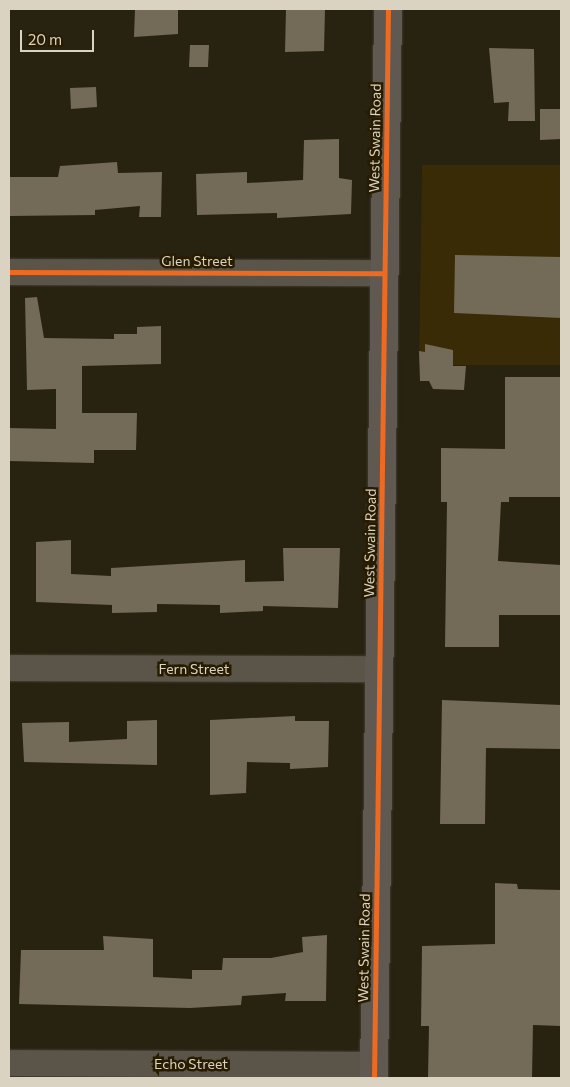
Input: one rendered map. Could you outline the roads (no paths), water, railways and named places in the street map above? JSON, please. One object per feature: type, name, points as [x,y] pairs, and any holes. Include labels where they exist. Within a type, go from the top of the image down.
[{"type":"street","name":"West Swain Road","points":[[374,1072],[388,9]]},
{"type":"street","name":"Glen Street","points":[[9,272],[384,273]]},
{"type":"street","name":"Fern Street","points":[[9,668],[379,669]]},
{"type":"street","name":"Echo Street","points":[[9,1063],[374,1072]]}]
